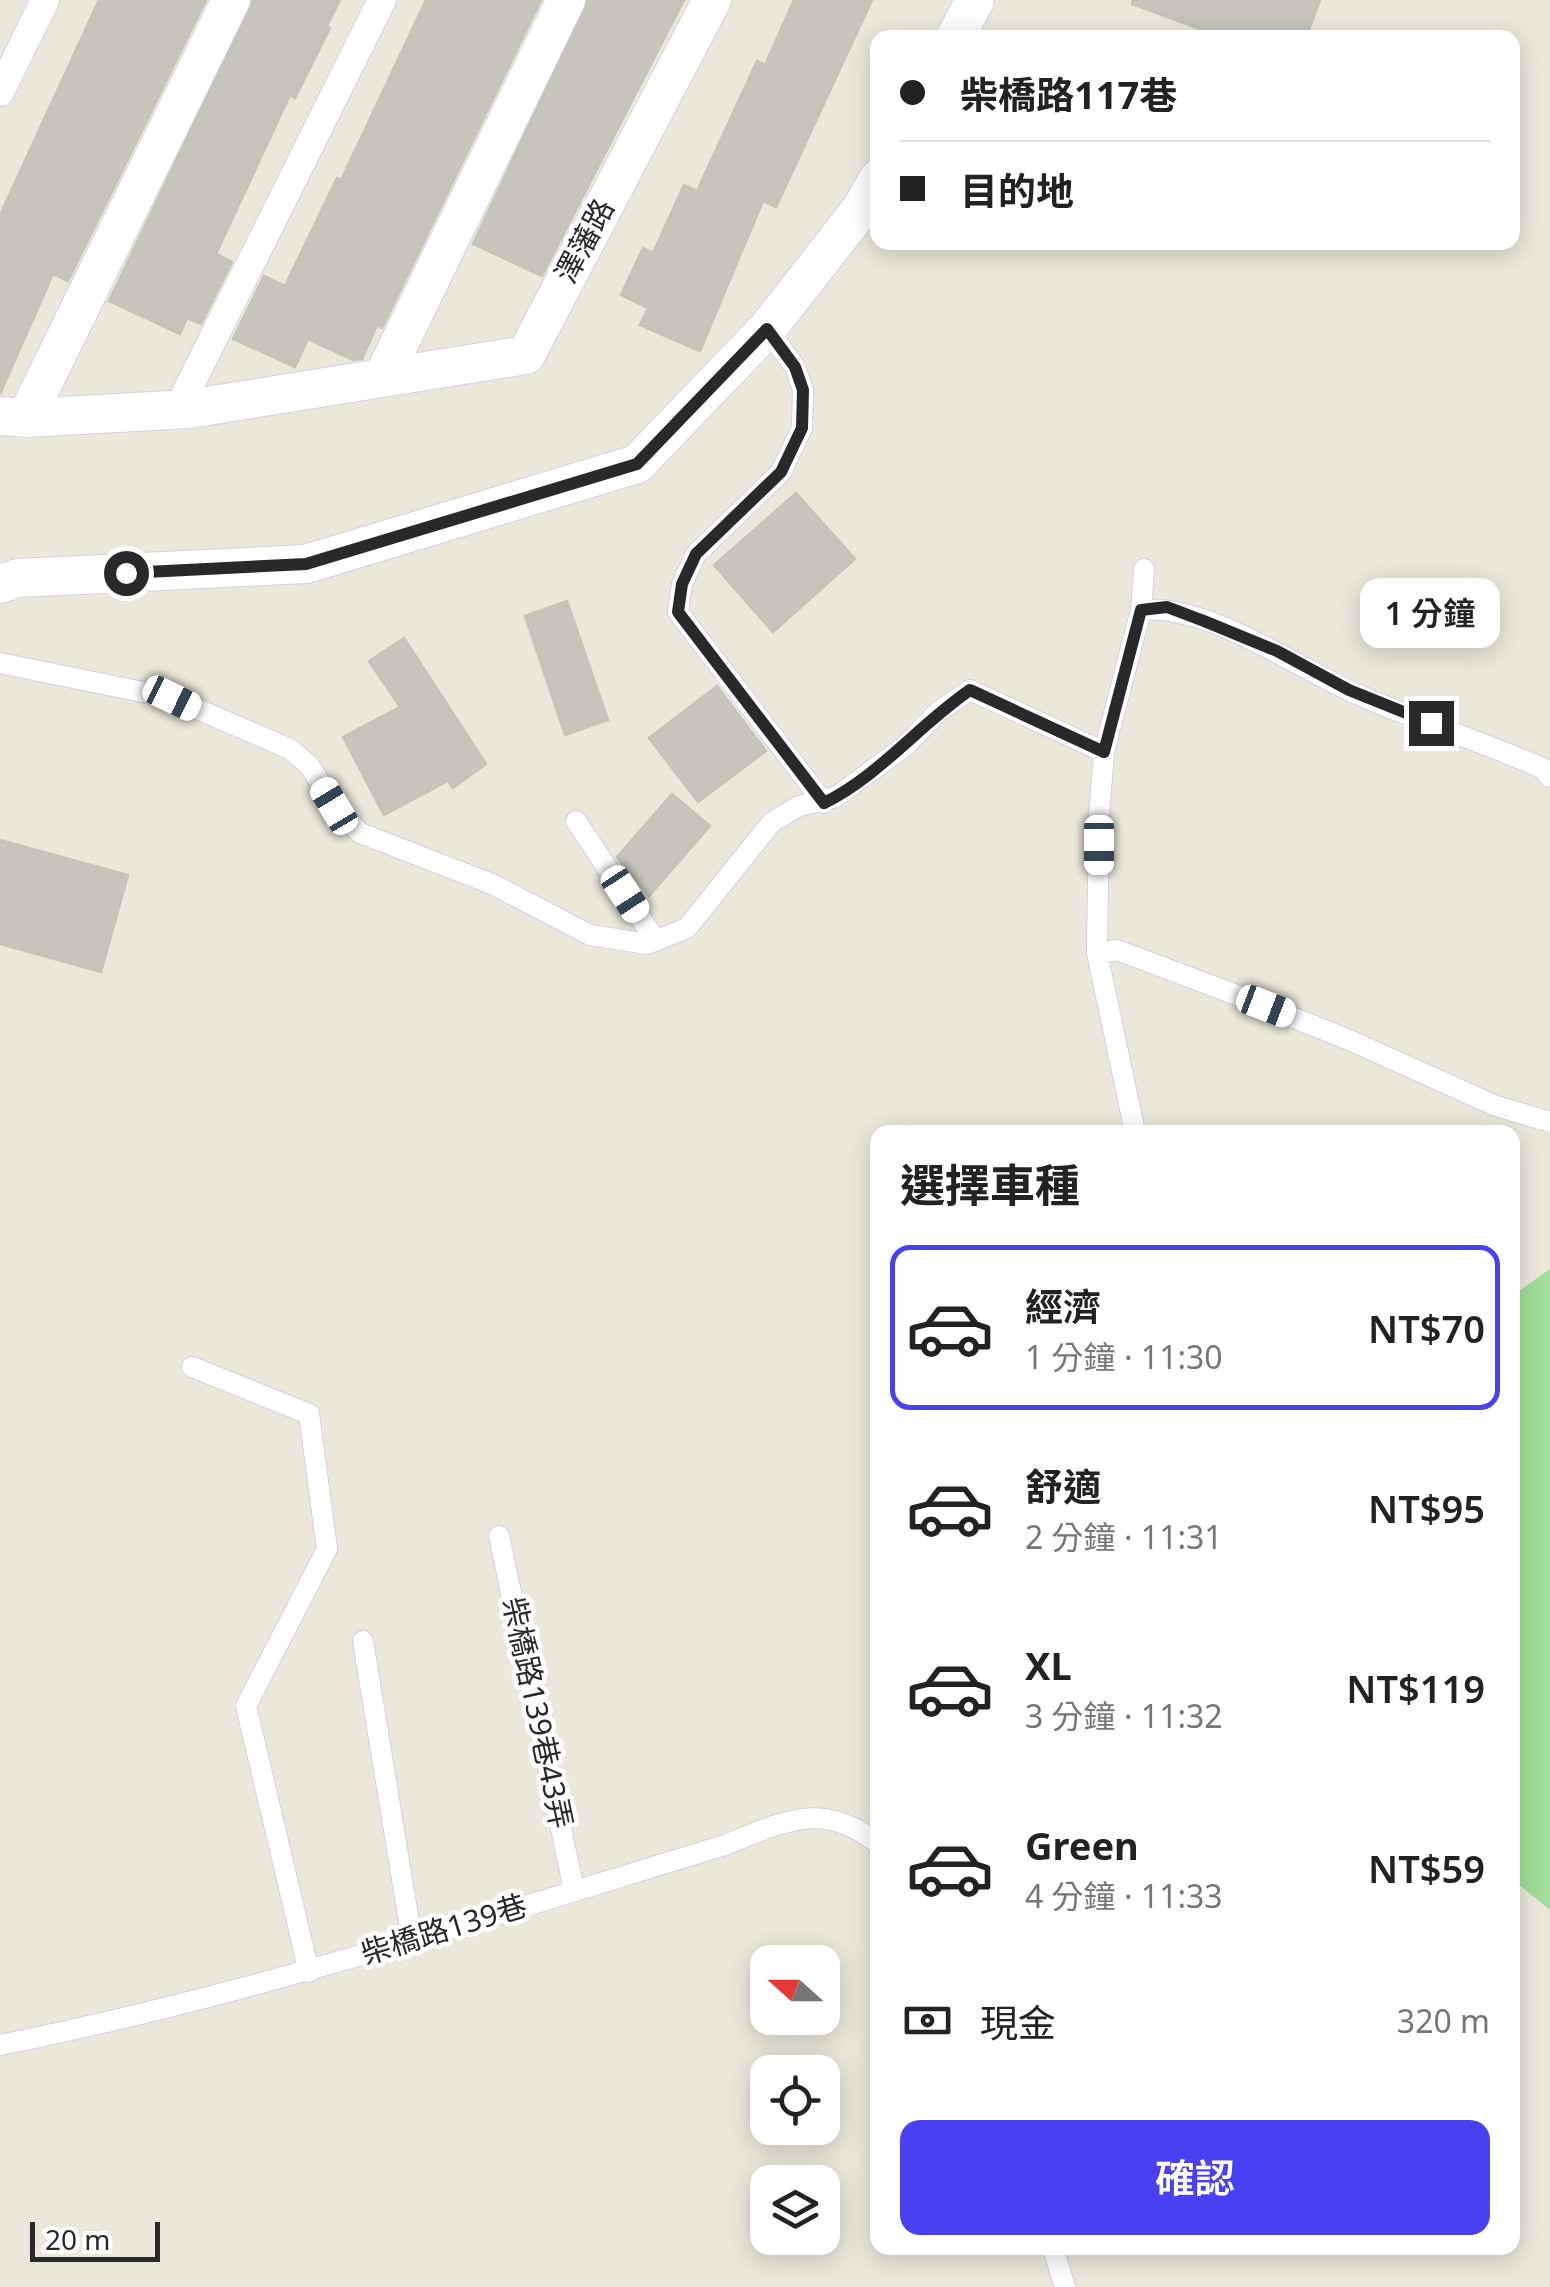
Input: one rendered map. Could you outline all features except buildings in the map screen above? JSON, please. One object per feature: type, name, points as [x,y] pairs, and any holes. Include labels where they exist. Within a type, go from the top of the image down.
[{"type":"street","points":[[0,92],[45,0]]},
{"type":"street","name":"澤藩路","points":[[13,417],[231,0]]},
{"type":"street","points":[[178,409],[382,0]]},
{"type":"street","points":[[384,375],[566,0]]},
{"type":"street","name":"澤藩路","points":[[13,417],[178,409],[526,355],[712,0]]},
{"type":"street","points":[[958,30],[975,0]]},
{"type":"street","points":[[0,584],[18,578],[306,564],[637,464],[767,329],[870,193]]},
{"type":"lane","points":[[767,329],[799,378],[803,390],[802,428],[781,472],[696,554],[682,584],[678,612],[824,803]]},
{"type":"lane","points":[[1134,1125],[1097,953],[1099,815],[1104,752],[1141,610],[1144,569]]},
{"type":"lane","points":[[1141,610],[1167,607],[1204,621],[1277,651],[1349,690],[1542,768],[1550,776]]},
{"type":"lane","points":[[0,664],[172,698],[290,750],[310,764],[334,806],[360,833],[492,884],[590,934],[647,944],[687,928],[772,822],[799,806],[824,803],[905,746],[938,712],[970,690],[1104,752]]},
{"type":"lane","points":[[576,821],[656,941]]},
{"type":"lane","points":[[1097,953],[1117,950],[1348,1039],[1496,1106],[1550,1122]]},
{"type":"lane","points":[[192,1366],[309,1414],[327,1549],[246,1706],[310,1972]]},
{"type":"lane","name":"柴橋路139巷43弄","points":[[499,1536],[574,1890]]},
{"type":"lane","points":[[362,1641],[412,1940]]},
{"type":"lane","name":"柴橋路139巷","points":[[0,2045],[310,1972],[724,1845],[784,1822],[823,1816],[870,1840]]},
{"type":"lane","points":[[1054,2255],[1065,2287]]},
{"type":"green space","points":[[1550,1269],[1550,1910],[1520,1886],[1520,1290]]},
{"type":"route","points":[[126,573],[306,564],[637,464],[767,329],[795,367],[803,390],[802,428],[781,472],[696,554],[682,584],[678,612],[824,803],[905,746],[938,712],[970,690],[1104,752],[1141,610],[1167,607],[1204,621],[1277,651],[1349,690],[1431,723]]}]
